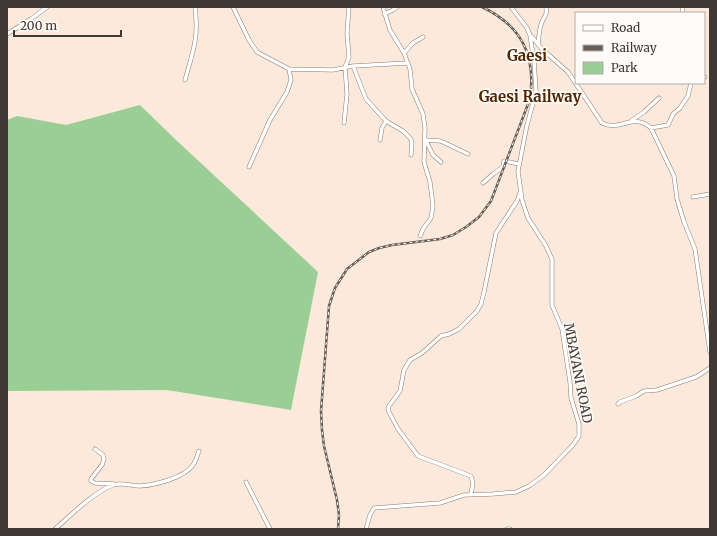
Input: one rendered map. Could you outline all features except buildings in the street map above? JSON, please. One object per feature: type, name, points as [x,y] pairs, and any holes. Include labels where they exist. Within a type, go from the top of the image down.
[{"type":"street","points":[[7,34],[47,7]]},
{"type":"street","points":[[185,80],[194,51],[196,37],[197,22],[195,7]]},
{"type":"street","points":[[233,7],[257,52],[289,69],[323,71],[353,66],[408,63]]},
{"type":"street","points":[[344,123],[347,94],[345,68],[349,57],[346,33],[350,7]]},
{"type":"street","points":[[383,7],[390,30],[404,53],[408,63],[411,72],[412,89],[423,114],[425,139],[424,162],[430,182],[433,206],[431,218],[420,236]]},
{"type":"street","points":[[384,14],[398,7]]},
{"type":"street","name":"MBAYANI ROAD","points":[[366,529],[370,515],[374,508],[445,503],[464,495],[511,493],[529,486],[544,475],[568,451],[576,442],[579,433],[578,421],[571,398],[562,329],[552,305],[552,259],[546,246],[528,218],[522,200],[518,171],[536,90],[534,53],[527,28],[511,7]]},
{"type":"street","points":[[538,44],[542,21],[547,12],[546,7]]},
{"type":"street","points":[[530,35],[568,72],[575,82]]},
{"type":"street","points":[[404,53],[413,43],[423,37]]},
{"type":"street","points":[[353,66],[366,99],[386,121],[403,131],[410,138],[412,146],[411,155]]},
{"type":"street","points":[[249,167],[268,124],[287,92],[291,80],[289,69]]},
{"type":"street","points":[[576,84],[602,123],[619,125],[630,122],[642,122],[650,128],[674,176],[677,199],[695,250],[710,352]]},
{"type":"street","points":[[650,128],[668,125],[673,114],[680,108],[689,94],[691,84]]},
{"type":"street","points":[[630,122],[644,112],[659,98]]},
{"type":"street","points":[[380,140],[382,128],[386,121]]},
{"type":"street","points":[[425,139],[440,141],[468,154]]},
{"type":"street","points":[[425,139],[435,158],[441,162]]},
{"type":"street","points":[[483,183],[503,167],[504,161],[519,164]]},
{"type":"street","points":[[471,494],[473,483],[471,476],[418,456],[398,429],[388,410],[389,406],[400,391],[404,370],[410,360],[422,353],[441,336],[449,334],[459,328],[477,311],[483,296],[496,233],[517,201],[521,189]]},
{"type":"street","points":[[694,197],[710,194]]},
{"type":"street","points":[[618,404],[644,391],[657,390],[696,377],[707,368],[710,368]]},
{"type":"street","points":[[95,448],[103,455],[104,459],[91,481],[95,483],[141,486],[166,481],[183,474],[192,466],[199,451]]},
{"type":"street","points":[[246,482],[270,529]]},
{"type":"street","points":[[55,529],[97,494],[115,484]]},
{"type":"green space","points":[[140,105],[318,272],[291,410],[167,390],[7,391],[7,120],[17,116],[66,125]]},
{"type":"railway","points":[[338,529],[339,515],[337,500],[324,446],[321,411],[329,306],[335,288],[347,269],[369,252],[392,245],[440,239],[453,235],[479,217],[491,201],[530,99],[531,69],[523,44],[507,23],[482,7]]},
{"type":"district","name":"Gaesi","points":[[527,55]]},
{"type":"district","name":"Gaesi Railway","points":[[530,96]]}]
